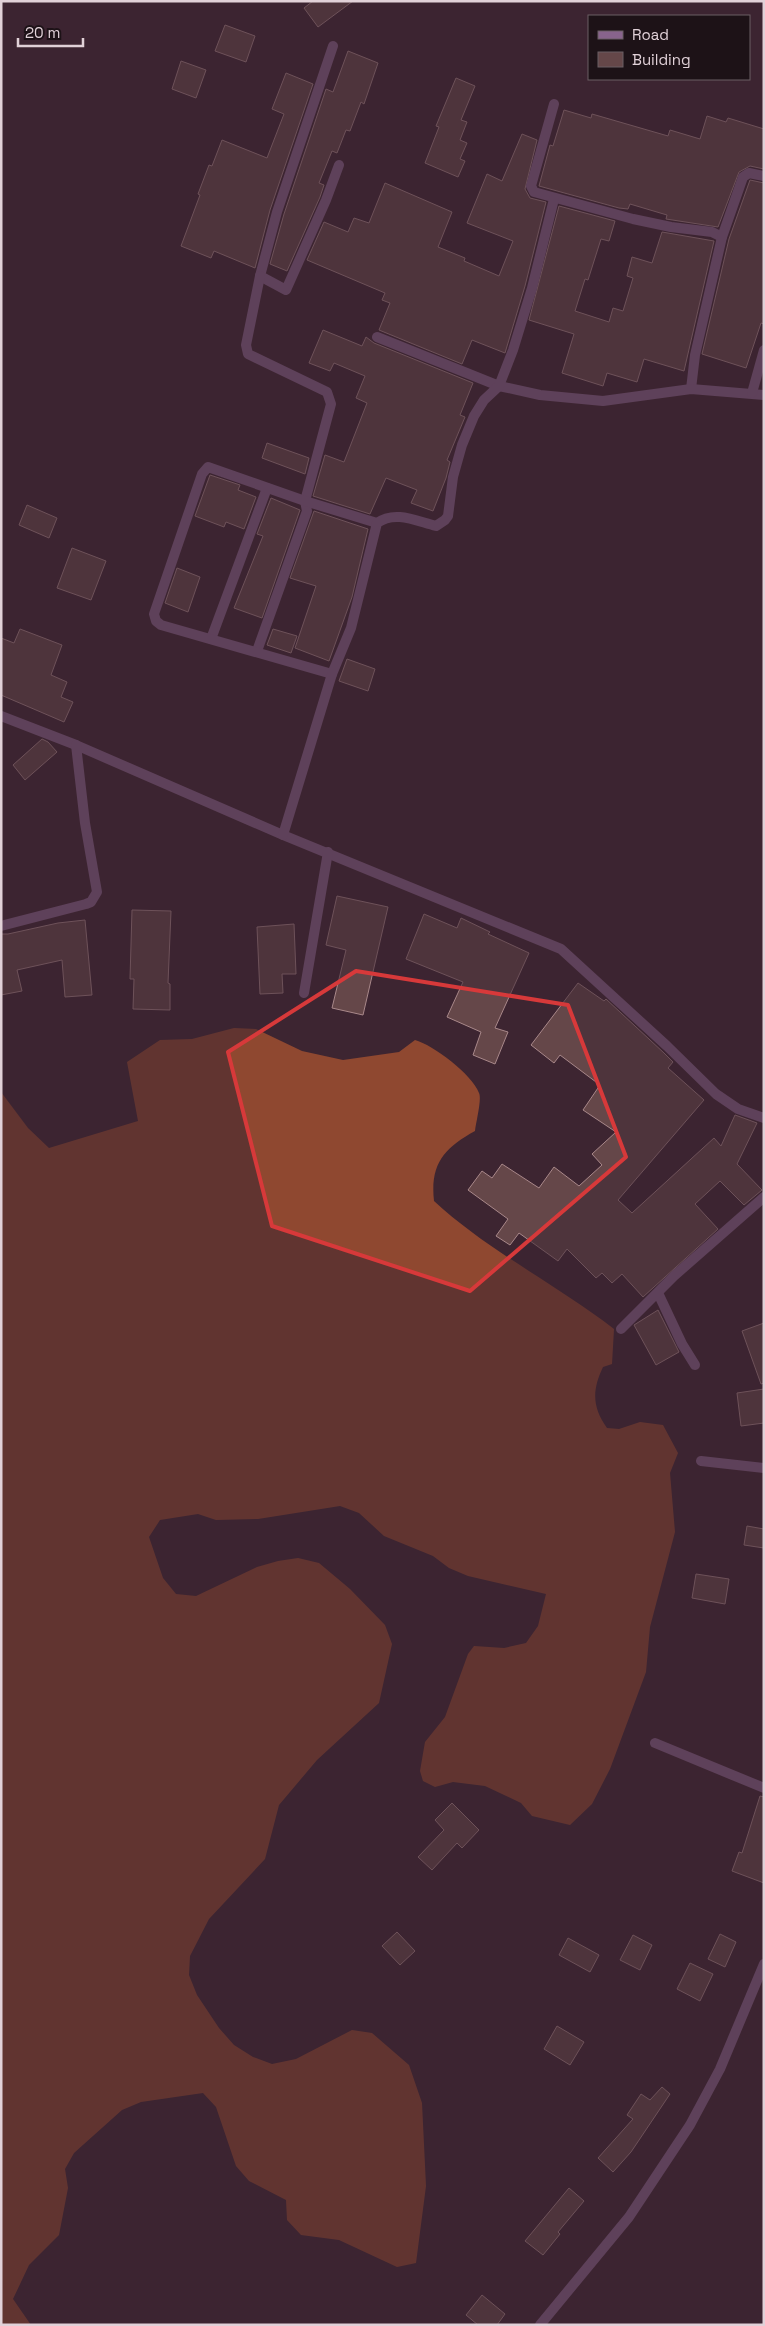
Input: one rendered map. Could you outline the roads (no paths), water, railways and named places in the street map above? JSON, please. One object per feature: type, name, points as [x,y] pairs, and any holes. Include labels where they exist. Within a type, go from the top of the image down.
[{"type":"street","points":[[257,651],[307,511],[305,501],[331,400],[327,392],[248,354],[246,346],[260,276],[277,212],[333,46]]},
{"type":"street","points":[[554,104],[531,189],[534,192],[554,199],[661,225],[712,232],[722,237]]},
{"type":"street","points":[[260,276],[286,290],[326,200],[339,164]]},
{"type":"street","points":[[691,389],[695,355],[722,237],[743,176],[749,173],[764,176]]},
{"type":"street","points":[[332,674],[161,625],[154,618],[204,469],[211,468],[305,501],[377,522],[388,516],[397,516],[436,526],[445,520],[449,512],[453,477],[471,423],[484,400],[499,386],[513,350],[532,288],[554,199]]},
{"type":"street","points":[[377,337],[499,386],[540,395],[603,401],[691,389],[764,395]]},
{"type":"street","points":[[752,393],[764,350]]},
{"type":"street","points":[[211,639],[267,488]]},
{"type":"street","points":[[283,834],[332,674],[351,628],[377,522]]},
{"type":"street","points":[[1,716],[76,745],[283,834],[561,948],[668,1046],[716,1094],[738,1109],[764,1118]]},
{"type":"street","points":[[1,926],[86,904],[95,897],[97,892],[85,823],[76,745]]},
{"type":"street","points":[[304,993],[328,852]]},
{"type":"street","points":[[621,1329],[722,1232],[764,1197]]},
{"type":"street","points":[[658,1293],[682,1344],[695,1365]]},
{"type":"street","points":[[700,1461],[764,1468]]},
{"type":"street","points":[[656,1743],[764,1788]]},
{"type":"street","points":[[540,2325],[629,2217],[690,2125],[720,2069],[764,1964]]}]
